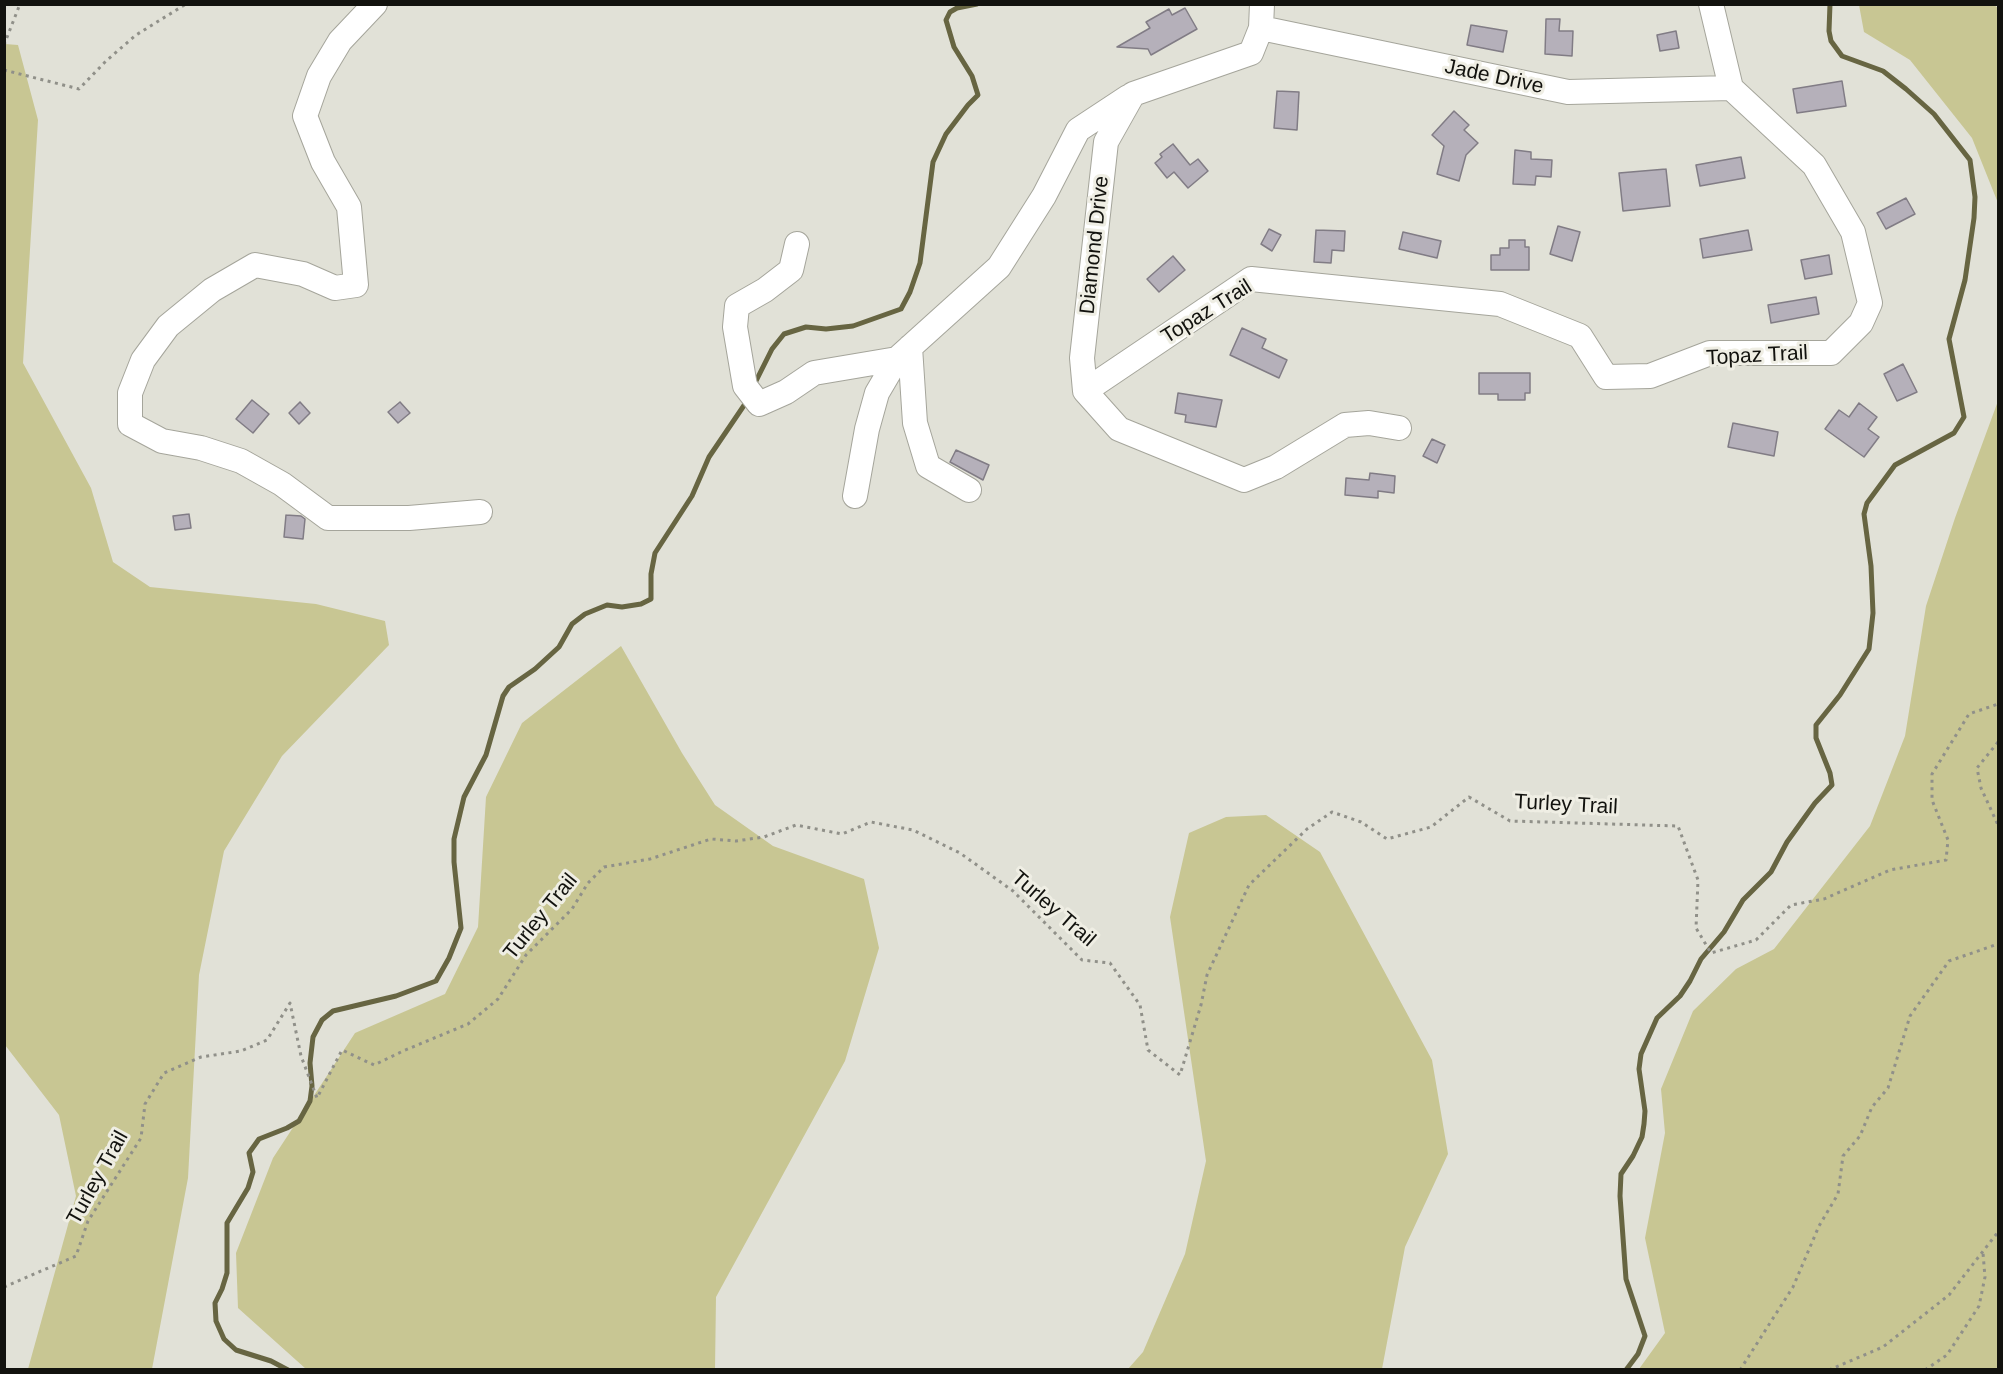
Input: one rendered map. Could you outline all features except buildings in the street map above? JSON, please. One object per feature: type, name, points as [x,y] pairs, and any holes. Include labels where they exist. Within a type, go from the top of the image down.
[{"type":"street","points":[[375,4],[340,41],[319,76],[305,116],[323,162],[349,207],[356,285],[335,288],[303,274],[255,265],[212,290],[168,326],[143,360],[130,393],[130,424],[162,441],[201,448],[241,461],[282,484],[328,518],[409,518],[480,512]]},
{"type":"street","points":[[1711,4],[1731,87]]},
{"type":"street","points":[[855,496],[867,429],[877,393],[904,353],[999,267],[1044,196],[1078,130],[1133,94],[1251,53],[1261,16]]},
{"type":"street","name":"Jade Drive","points":[[1261,16],[1568,92],[1731,87]]},
{"type":"street","name":"Topaz Trail","points":[[1085,391],[1251,279],[1500,304],[1580,336],[1606,377],[1650,376],[1710,353],[1831,353],[1862,323],[1870,303],[1853,232],[1814,165],[1731,87]]},
{"type":"street","name":"Diamond Drive","points":[[1085,391],[1082,358],[1106,142],[1133,94]]},
{"type":"street","points":[[797,244],[791,270],[765,290],[737,306],[735,327],[745,386],[759,404],[786,392],[814,373],[904,353]]},
{"type":"street","points":[[904,353],[915,423],[928,466],[969,490]]},
{"type":"street","points":[[1085,391],[1119,429],[1245,480],[1276,467],[1345,425],[1369,423],[1399,428]]},
{"type":"path","points":[[4,45],[20,4]]},
{"type":"path","points":[[4,70],[79,89],[136,35],[186,4]]},
{"type":"path","name":"Turley Trail","points":[[4,1287],[76,1256],[87,1221],[141,1138],[145,1104],[164,1073],[201,1057],[241,1051],[267,1040],[290,1003],[301,1056],[317,1098],[342,1050],[374,1065],[468,1024],[498,999],[526,955],[572,909],[588,883],[604,867],[650,860],[711,839],[736,841],[764,837],[796,825],[842,834],[872,822],[912,830],[960,853],[1012,891],[1082,960],[1110,963],[1140,1005],[1148,1050],[1180,1075],[1201,1005],[1207,975],[1249,885],[1306,829],[1332,812],[1362,822],[1387,839],[1431,827],[1469,797],[1510,820],[1678,826],[1698,880],[1696,928],[1711,953],[1756,940],[1791,905],[1824,899],[1890,870],[1946,860],[1948,840],[1932,800],[1932,774],[1969,714],[1998,704]]},
{"type":"path","points":[[1998,742],[1977,768],[1981,788],[1998,825]]},
{"type":"path","points":[[1740,1370],[1793,1287],[1819,1226],[1838,1194],[1843,1156],[1860,1136],[1872,1107],[1888,1088],[1910,1016],[1948,961],[1998,944]]},
{"type":"path","points":[[1829,1370],[1883,1347],[1949,1295],[1998,1232]]},
{"type":"path","points":[[1925,1370],[1947,1355],[1979,1306],[1985,1277],[1982,1251]]},
{"type":"shaded area","points":[[1859,5],[1994,5],[1998,8],[1998,203],[1972,138],[1910,60],[1864,32]]},
{"type":"shaded area","points":[[5,44],[18,45],[38,120],[23,363],[91,488],[113,562],[150,587],[316,604],[385,621],[389,645],[282,756],[224,851],[199,975],[188,1178],[152,1369],[28,1369],[76,1196],[59,1115],[5,1045]]},
{"type":"shaded area","points":[[1998,401],[1998,1369],[1639,1369],[1665,1333],[1645,1238],[1665,1133],[1661,1089],[1693,1011],[1736,969],[1774,949],[1870,826],[1905,736],[1926,606]]},
{"type":"shaded area","points":[[621,646],[682,753],[715,805],[773,846],[864,879],[879,948],[845,1061],[716,1297],[715,1369],[306,1369],[238,1308],[236,1253],[273,1158],[355,1033],[445,994],[478,927],[486,797],[522,723]]},
{"type":"shaded area","points":[[1266,815],[1320,852],[1432,1060],[1448,1154],[1405,1247],[1382,1369],[1128,1369],[1143,1352],[1185,1254],[1206,1161],[1170,917],[1189,833],[1226,817]]},
{"type":"waterway","points":[[753,387],[772,349],[784,334],[806,327],[826,329],[853,326],[901,309],[910,292],[920,263],[933,162],[946,134],[978,95],[972,76],[954,47],[946,20],[950,12],[957,8],[977,4]]},
{"type":"waterway","points":[[1626,1370],[1638,1354],[1645,1336],[1626,1279],[1620,1196],[1621,1174],[1642,1137],[1644,1124],[1645,1111],[1639,1069],[1641,1054],[1657,1018],[1680,996],[1701,959],[1724,932],[1743,900],[1771,872],[1787,842],[1815,803],[1832,785],[1830,773],[1816,738],[1816,725],[1840,695],[1869,649],[1873,613],[1871,566],[1864,514],[1867,503],[1895,465],[1954,433],[1964,417],[1949,339],[1965,280],[1974,218],[1975,197],[1970,160],[1934,114],[1906,89],[1883,71],[1842,56],[1831,41],[1830,4]]},
{"type":"waterway","points":[[288,1370],[271,1361],[236,1350],[224,1339],[216,1321],[215,1303],[227,1273],[227,1223],[248,1188],[253,1172],[249,1153],[259,1139],[299,1121],[304,1112],[310,1101],[312,1086],[310,1063],[313,1037],[322,1020],[333,1011],[396,996],[436,981],[449,958],[461,928],[454,862],[454,839],[464,797],[486,755],[503,696],[509,687],[535,669],[559,647],[572,624],[585,614],[607,605],[622,607],[641,604],[651,599],[651,574],[655,553],[692,496],[709,457],[747,401]]}]
